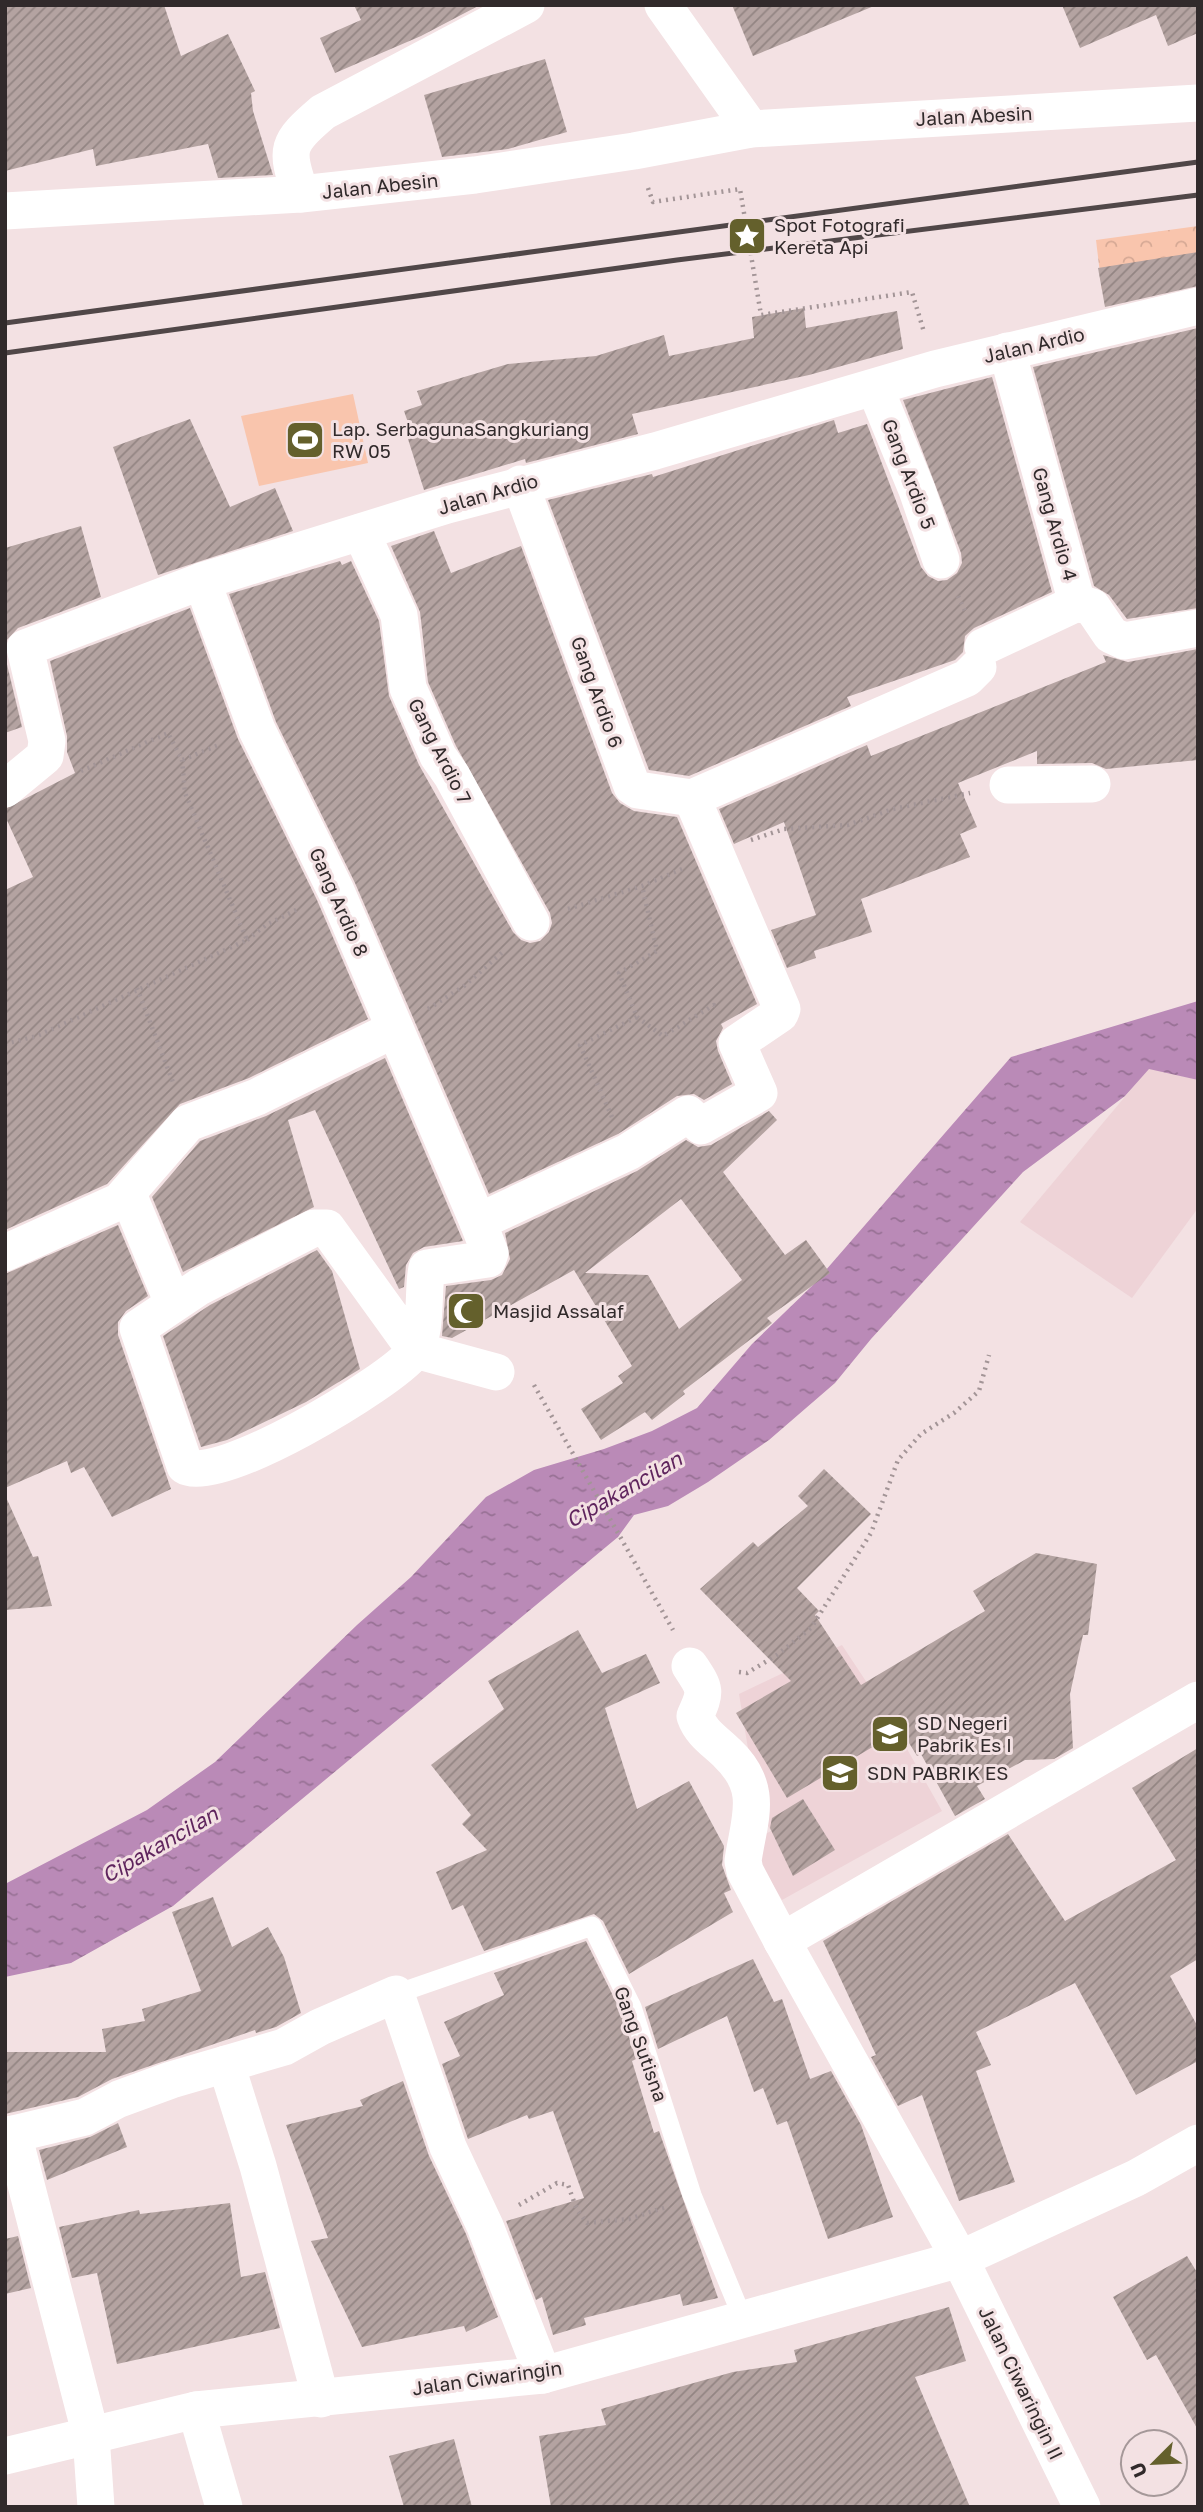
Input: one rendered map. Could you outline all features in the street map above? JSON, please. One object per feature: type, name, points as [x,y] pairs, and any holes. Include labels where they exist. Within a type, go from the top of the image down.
[{"type":"street","points":[[301,194],[290,165],[291,149],[296,136],[323,111],[526,5]]},
{"type":"street","points":[[663,5],[751,129]]},
{"type":"street","name":"Jalan Abesin","points":[[5,211],[301,194],[502,171],[634,151],[751,129],[1198,103]]},
{"type":"street","name":"Jalan Ardio","points":[[45,757],[47,741],[15,652],[202,581],[520,484],[655,451],[1007,351],[1198,306]]},
{"type":"street","name":"Gang Ardio 4","points":[[1007,351],[1077,603],[1092,607],[1111,635],[1124,641],[1198,628]]},
{"type":"street","name":"Gang Ardio 5","points":[[875,388],[917,489],[941,560]]},
{"type":"street","name":"Gang Ardio 6","points":[[520,484],[632,786],[638,790],[692,798]]},
{"type":"street","name":"Gang Ardio 7","points":[[360,532],[399,615],[408,688],[418,713],[438,756],[452,776],[531,922]]},
{"type":"street","name":"Gang Ardio 8","points":[[202,581],[257,730],[336,891],[489,1253],[488,1259],[427,1268],[426,1306],[415,1350]]},
{"type":"street","points":[[478,1222],[628,1152],[688,1114],[701,1126],[759,1093],[737,1043],[783,1012],[692,798],[967,678],[980,657],[1077,603]]},
{"type":"street","points":[[5,789],[45,757]]},
{"type":"street","points":[[1008,785],[1092,784]]},
{"type":"street","points":[[5,1253],[120,1201],[188,1123],[257,1097],[395,1030]]},
{"type":"street","points":[[128,1194],[173,1303]]},
{"type":"street","points":[[415,1350],[382,1380],[341,1408],[255,1452],[200,1471],[185,1466],[138,1334],[141,1323],[173,1303],[314,1228],[327,1228],[415,1350],[496,1372]]},
{"type":"street","name":"Jalan Ciwaringin II","points":[[690,1666],[703,1685],[705,1695],[695,1716],[699,1726],[730,1755],[748,1780],[753,1800],[745,1871],[960,2259],[1082,2507]]},
{"type":"street","points":[[782,1941],[1198,1700]]},
{"type":"street","points":[[96,2507],[91,2436],[9,2135],[85,2117],[119,2099],[284,2047],[320,2027],[396,1994],[443,2134],[485,2226],[543,2375]]},
{"type":"street","points":[[226,2064],[258,2166],[321,2399]]},
{"type":"street","name":"Jalan Ciwaringin","points":[[5,2456],[195,2410],[543,2375],[960,2259],[1136,2178],[1198,2143]]},
{"type":"street","points":[[195,2410],[224,2507]]},
{"type":"lane","name":"Gang Sutisna","points":[[396,1994],[592,1926],[632,2007],[692,2195],[743,2319]]},
{"type":"path","points":[[653,202],[740,189],[761,315],[912,292]]},
{"type":"path","points":[[182,760],[257,730]]},
{"type":"path","points":[[45,757],[69,777],[168,733],[182,760],[185,793],[247,940]]},
{"type":"path","points":[[642,886],[657,951],[620,973],[637,1017],[663,1036],[714,1005],[737,1043]]},
{"type":"path","points":[[5,1044],[37,1036],[247,940],[266,925],[336,891]]},
{"type":"path","points":[[137,988],[188,1123]]},
{"type":"path","points":[[628,1152],[580,1045],[637,1017]]},
{"type":"path","points":[[496,1372],[521,1374],[532,1382],[690,1666],[747,1673],[777,1655],[811,1628],[872,1533],[898,1460],[921,1434],[954,1413],[979,1391],[989,1354]]},
{"type":"path","points":[[485,2226],[557,2183],[569,2185],[577,2210],[587,2223],[629,2219],[656,2212],[692,2195]]},
{"type":"shaded area","points":[[1149,1068],[1198,1080],[1198,1208],[1132,1298],[1020,1222]]},
{"type":"shaded area","name":"SDN PABRIK ES","points":[[842,1645],[885,1710],[942,1811],[782,1900],[748,1843],[771,1831],[758,1809],[739,1694]]},
{"type":"green space","points":[[1198,226],[1198,277],[1102,290],[1096,240]]},
{"type":"green space","name":"Lap. SerbagunaSangkuriang RW 05","points":[[353,394],[368,463],[259,486],[241,416]]},
{"type":"water","name":"Cipakancilan","points":[[1198,1001],[1198,1080],[1149,1069],[1125,1096],[1023,1172],[871,1339],[835,1383],[769,1440],[668,1506],[634,1515],[618,1537],[173,1906],[71,1963],[5,1977],[5,1884],[147,1810],[215,1762],[357,1625],[411,1577],[486,1497],[534,1470],[652,1431],[697,1408],[752,1344],[812,1286],[1011,1057]]},
{"type":"building","points":[[5,5],[164,5],[181,56],[228,34],[255,91],[251,93],[253,111],[273,175],[218,178],[208,144],[96,166],[93,149],[5,171]]},
{"type":"building","points":[[354,5],[480,5],[421,36],[335,73],[320,38],[361,20]]},
{"type":"building","points":[[732,5],[874,5],[874,6],[753,56]]},
{"type":"building","points":[[1062,5],[1198,5],[1198,33],[1168,46],[1156,15],[1080,48]]},
{"type":"building","points":[[545,59],[567,132],[508,149],[442,157],[424,95]]},
{"type":"building","points":[[1198,252],[1198,286],[1105,307],[1098,268]]},
{"type":"building","points":[[804,308],[806,328],[897,311],[903,349],[809,375],[632,414],[638,434],[526,463],[525,459],[424,490],[408,439],[413,437],[404,411],[422,405],[417,391],[508,364],[596,356],[664,335],[669,356],[754,338],[752,317]]},
{"type":"building","points":[[1198,328],[1198,608],[1127,619],[1109,595],[1094,586],[1033,367]]},
{"type":"building","points":[[992,377],[1052,592],[974,628],[965,636],[963,652],[955,660],[847,697],[851,706],[689,776],[649,770],[548,500],[652,474],[653,477],[834,420],[838,433],[867,424],[921,567],[928,576],[938,581],[947,580],[957,573],[962,563],[961,553],[903,400]]},
{"type":"building","points":[[190,419],[230,507],[275,488],[293,531],[158,575],[113,447]]},
{"type":"building","points":[[81,526],[101,597],[18,628],[5,642],[5,548]]},
{"type":"building","points":[[434,531],[451,573],[521,546],[612,793],[620,803],[634,811],[677,817],[757,1004],[721,1024],[723,1028],[716,1041],[732,1084],[704,1100],[694,1094],[677,1096],[618,1134],[489,1194],[355,883],[276,722],[229,594],[340,561],[342,565],[351,561],[379,621],[389,696],[419,765],[513,932],[521,940],[530,943],[540,941],[549,932],[552,923],[550,913],[456,746],[428,682],[420,612],[391,546]]},
{"type":"building","points":[[190,608],[238,739],[317,900],[368,1019],[249,1078],[180,1104],[107,1184],[5,1230],[5,890],[33,877],[5,816],[5,809],[75,773],[67,752],[67,736],[50,661]]},
{"type":"building","points":[[1198,649],[1198,760],[1106,769],[1092,763],[1037,764],[1037,751],[958,783],[977,827],[960,834],[970,857],[861,899],[872,932],[814,951],[816,958],[787,968],[771,930],[816,915],[784,822],[734,844],[719,809],[867,745],[871,756],[1106,662],[1103,655],[1128,662]]},
{"type":"building","points":[[5,656],[22,727],[5,733]]},
{"type":"building","points":[[385,1058],[463,1241],[424,1247],[413,1253],[406,1265],[404,1287],[399,1289],[315,1110],[288,1120],[314,1207],[183,1272],[152,1197],[200,1141],[266,1116]]},
{"type":"building","points":[[769,1111],[777,1120],[723,1172],[785,1255],[806,1240],[830,1273],[767,1318],[772,1323],[683,1391],[685,1394],[652,1420],[645,1412],[601,1440],[581,1409],[623,1383],[618,1376],[632,1366],[574,1270],[452,1338],[442,1336],[446,1286],[491,1280],[502,1275],[510,1259],[505,1233],[637,1171],[686,1140],[698,1147],[711,1145]],"holes":[[[681,1199],[742,1280],[679,1329],[648,1275],[585,1273]]]},
{"type":"building","points":[[118,1225],[148,1296],[126,1311],[118,1322],[118,1335],[171,1489],[112,1517],[84,1467],[71,1473],[67,1461],[5,1488],[5,1274]]},
{"type":"building","points":[[317,1250],[332,1271],[360,1369],[306,1402],[227,1440],[201,1447],[163,1336],[210,1305]]},
{"type":"building","points":[[824,1469],[871,1514],[797,1588],[819,1611],[815,1615],[861,1685],[985,1611],[973,1591],[1036,1553],[1097,1564],[1088,1635],[1083,1635],[1070,1694],[1073,1748],[1054,1759],[1025,1760],[977,1786],[985,1799],[955,1816],[921,1754],[917,1756],[901,1730],[787,1798],[736,1713],[791,1681],[700,1589],[753,1542],[758,1547],[808,1506],[798,1496]]},
{"type":"building","points":[[5,1495],[33,1557],[38,1556],[52,1606],[5,1610]]},
{"type":"building","points":[[578,1630],[602,1673],[646,1654],[660,1683],[605,1708],[637,1809],[689,1781],[724,1846],[722,1865],[731,1890],[724,1893],[733,1912],[629,1974],[603,1921],[594,1914],[484,1951],[463,1905],[452,1910],[436,1872],[487,1850],[462,1824],[471,1815],[431,1765],[504,1709],[488,1681]]},
{"type":"building","points":[[1198,1748],[1198,1959],[1170,1976],[1198,2027],[1198,2061],[1136,2095],[1075,1983],[976,2032],[991,2065],[976,2071],[1015,2182],[959,2201],[922,2095],[898,2106],[871,2057],[876,2055],[823,1941],[1008,1834],[1065,1921],[1176,1860],[1132,1788]]},
{"type":"building","points":[[803,1799],[835,1850],[793,1876],[770,1828],[772,1818]]},
{"type":"building","points":[[213,1897],[232,1947],[268,1927],[284,1957],[301,2013],[276,2027],[256,2033],[255,2030],[112,2079],[78,2097],[5,2114],[5,2052],[106,2052],[102,2029],[145,2021],[142,2009],[201,1991],[172,1912]]},
{"type":"building","points":[[586,1941],[621,2012],[636,2059],[632,2061],[654,2133],[659,2131],[718,2298],[683,2306],[680,2294],[584,2318],[586,2325],[553,2335],[542,2297],[536,2300],[506,2221],[584,2198],[553,2111],[529,2119],[527,2115],[468,2139],[442,2064],[460,2056],[444,2022],[504,1995],[494,1973]]},
{"type":"building","points":[[753,1959],[774,2002],[782,1999],[810,2079],[831,2071],[861,2125],[893,2217],[828,2239],[787,2121],[777,2125],[763,2088],[754,2092],[727,2016],[658,2049],[645,2007]]},
{"type":"building","points":[[403,2081],[429,2156],[466,2234],[498,2317],[466,2332],[464,2326],[362,2347],[311,2241],[328,2238],[286,2125],[363,2106],[360,2100]]},
{"type":"building","points":[[118,2123],[127,2147],[47,2180],[39,2150],[90,2137]]},
{"type":"building","points":[[230,2203],[241,2277],[265,2272],[280,2328],[117,2364],[97,2273],[72,2278],[59,2227],[139,2210],[140,2214]]},
{"type":"building","points":[[18,2236],[31,2288],[5,2294],[5,2239]]},
{"type":"building","points":[[1187,2256],[1198,2274],[1198,2430],[1156,2355],[1147,2360],[1113,2297]]},
{"type":"building","points":[[949,2307],[966,2361],[915,2377],[970,2507],[551,2507],[539,2436],[606,2425],[601,2409],[733,2372],[797,2362],[794,2350]]},
{"type":"building","points":[[454,2439],[472,2507],[404,2507],[389,2456]]},
{"type":"railway","points":[[5,323],[1198,162]]},
{"type":"railway","points":[[5,353],[677,260],[1198,195]]},
{"type":"place","name":"Spot Fotografi Kereta Api","points":[[747,236]]},
{"type":"place","name":"Lap. SerbagunaSangkuriang RW 05","points":[[305,440]]},
{"type":"place","name":"Masjid Assalaf","points":[[466,1311]]},
{"type":"place","name":"SD Negeri Pabrik Es I","points":[[890,1734]]},
{"type":"place","name":"SDN PABRIK ES","points":[[840,1773]]}]
